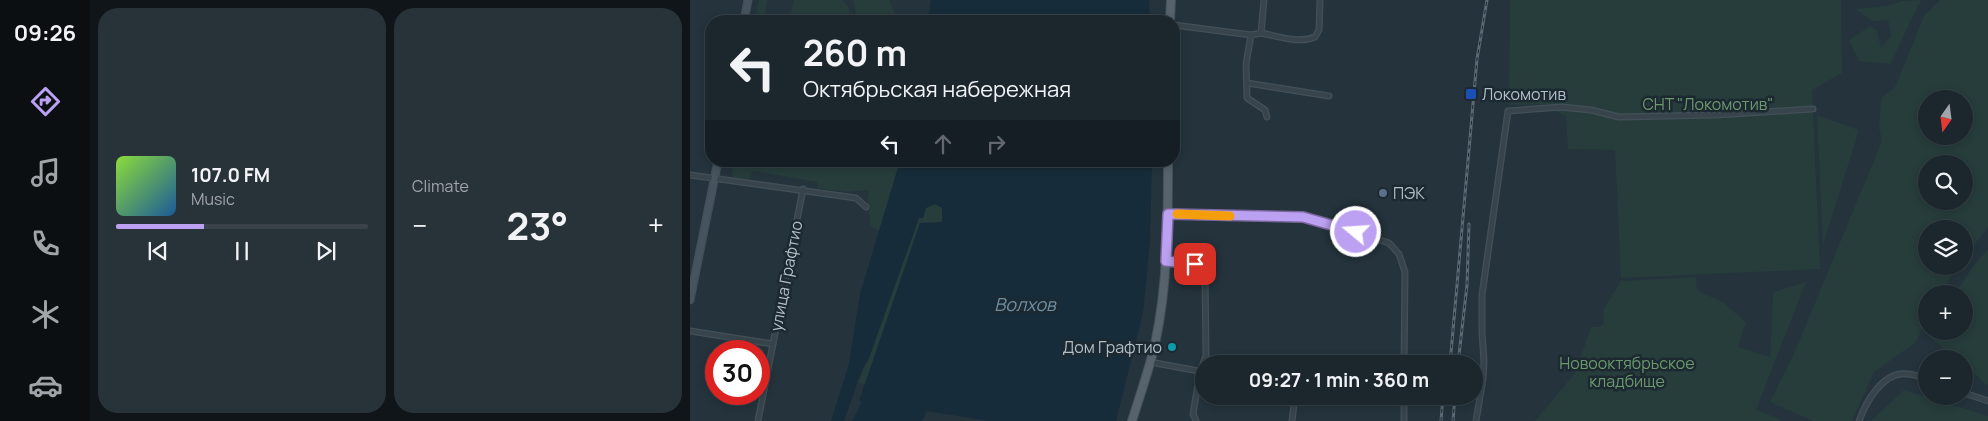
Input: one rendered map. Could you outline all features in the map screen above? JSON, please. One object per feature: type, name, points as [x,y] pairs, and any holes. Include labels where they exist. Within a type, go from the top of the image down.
[{"type":"main road","points":[[1170,15],[1171,0]]},
{"type":"main road","points":[[1132,421],[1150,362],[1160,320],[1166,261],[1168,167]]},
{"type":"street","points":[[745,15],[748,0]]},
{"type":"street","points":[[1261,33],[1264,0]]},
{"type":"street","points":[[1180,27],[1251,35],[1261,33],[1299,40],[1315,38],[1319,30],[1320,0]]},
{"type":"street","points":[[1251,35],[1246,64],[1247,98],[1265,110],[1267,117]]},
{"type":"street","points":[[1247,83],[1329,96]]},
{"type":"street","points":[[1476,421],[1484,362],[1482,295],[1508,111],[1561,107],[1591,110],[1619,117],[1813,109]]},
{"type":"street","points":[[690,300],[717,167]]},
{"type":"street","points":[[690,175],[803,189],[856,198],[866,207]]},
{"type":"street","name":"улица Графтио","points":[[758,421],[803,189]]},
{"type":"street","points":[[1168,214],[1303,217],[1326,222],[1388,242],[1399,254],[1405,272],[1404,355]]},
{"type":"street","points":[[1166,261],[1201,266],[1205,275],[1206,355]]},
{"type":"street","points":[[690,331],[773,344]]},
{"type":"street","points":[[1150,362],[1195,371]]},
{"type":"street","points":[[1858,421],[1868,402],[1889,378],[1905,373],[1918,377]]},
{"type":"street","points":[[1973,395],[1988,401]]},
{"type":"street","points":[[1195,405],[1193,414],[1196,421]]},
{"type":"street","points":[[1292,421],[1294,405]]},
{"type":"street","points":[[1404,405],[1404,421]]},
{"type":"green space","points":[[759,0],[767,0],[765,15],[756,15]]},
{"type":"green space","points":[[794,0],[842,0],[849,9],[849,15],[790,15]]},
{"type":"green space","points":[[853,0],[889,0],[895,15],[856,15]]},
{"type":"green space","name":"СНТ \"Локомотив\"","points":[[1510,0],[1841,0],[1842,73],[1812,90],[1820,269],[1621,278],[1615,150],[1568,149],[1566,116],[1555,111],[1554,104],[1509,105]]},
{"type":"green space","points":[[1921,0],[1890,64],[1859,61],[1849,40],[1870,26],[1877,31],[1881,48],[1891,36],[1888,20],[1873,21],[1855,9],[1887,6],[1902,1]]},
{"type":"green space","points":[[1940,0],[1988,0],[1988,227],[1973,246],[1973,220],[1918,220],[1918,275],[1953,275],[1946,285],[1918,285],[1918,337],[1915,343],[1874,372],[1852,421],[1813,421],[1770,402],[1795,351],[1882,141],[1879,128],[1881,98],[1895,87],[1924,16]]},
{"type":"green space","points":[[1817,115],[1859,130],[1823,245]]},
{"type":"green space","points":[[733,167],[898,167],[879,231],[870,226],[869,192],[866,190],[847,192],[817,188],[817,182],[753,171],[748,180],[732,178]]},
{"type":"green space","points":[[935,204],[942,208],[942,222],[920,223],[865,385],[858,382],[869,358],[919,217],[923,218],[926,208]]},
{"type":"green space","points":[[1988,249],[1988,386],[1973,373],[1973,350],[1945,350],[1934,340],[1973,340],[1973,285],[1961,285],[1967,275],[1973,275],[1973,267]]},
{"type":"green space","name":"Новооктябрьское кладбище","points":[[1696,277],[1697,290],[1724,303],[1746,322],[1738,347],[1770,357],[1773,292],[1806,282],[1756,410],[1780,419],[1779,421],[1535,421],[1575,373],[1591,327],[1600,327],[1604,323],[1603,310],[1621,281]]},
{"type":"green space","points":[[1904,390],[1918,394],[1918,405],[1952,405],[1988,416],[1988,421],[1871,421]]},
{"type":"water","points":[[931,0],[1149,0],[1150,15],[929,15]]},
{"type":"water","name":"Волхов","points":[[898,167],[1152,167],[1150,242],[1143,313],[1116,421],[989,421],[927,411],[922,421],[852,421],[862,402],[859,401],[920,223],[942,222],[942,208],[935,204],[926,208],[923,218],[919,218],[869,358],[862,370],[844,421],[831,421],[849,364],[860,294]]},
{"type":"waterway","points":[[1973,399],[1988,404]]},
{"type":"railway","points":[[1451,355],[1477,59],[1487,0]]},
{"type":"railway","points":[[1459,355],[1467,285],[1469,224]]},
{"type":"railway","points":[[1441,421],[1442,405]]},
{"type":"railway","points":[[1453,421],[1454,405]]},
{"type":"slow traffic","points":[[1177,214],[1230,216]]},
{"type":"place","name":"Локомотив","points":[[1471,94]]},
{"type":"place","name":"ПЭК","points":[[1383,193]]},
{"type":"place","name":"Дом Графтио","points":[[1172,347]]},
{"type":"route","points":[[1195,264],[1166,261],[1168,214],[1303,217],[1356,232]]}]
